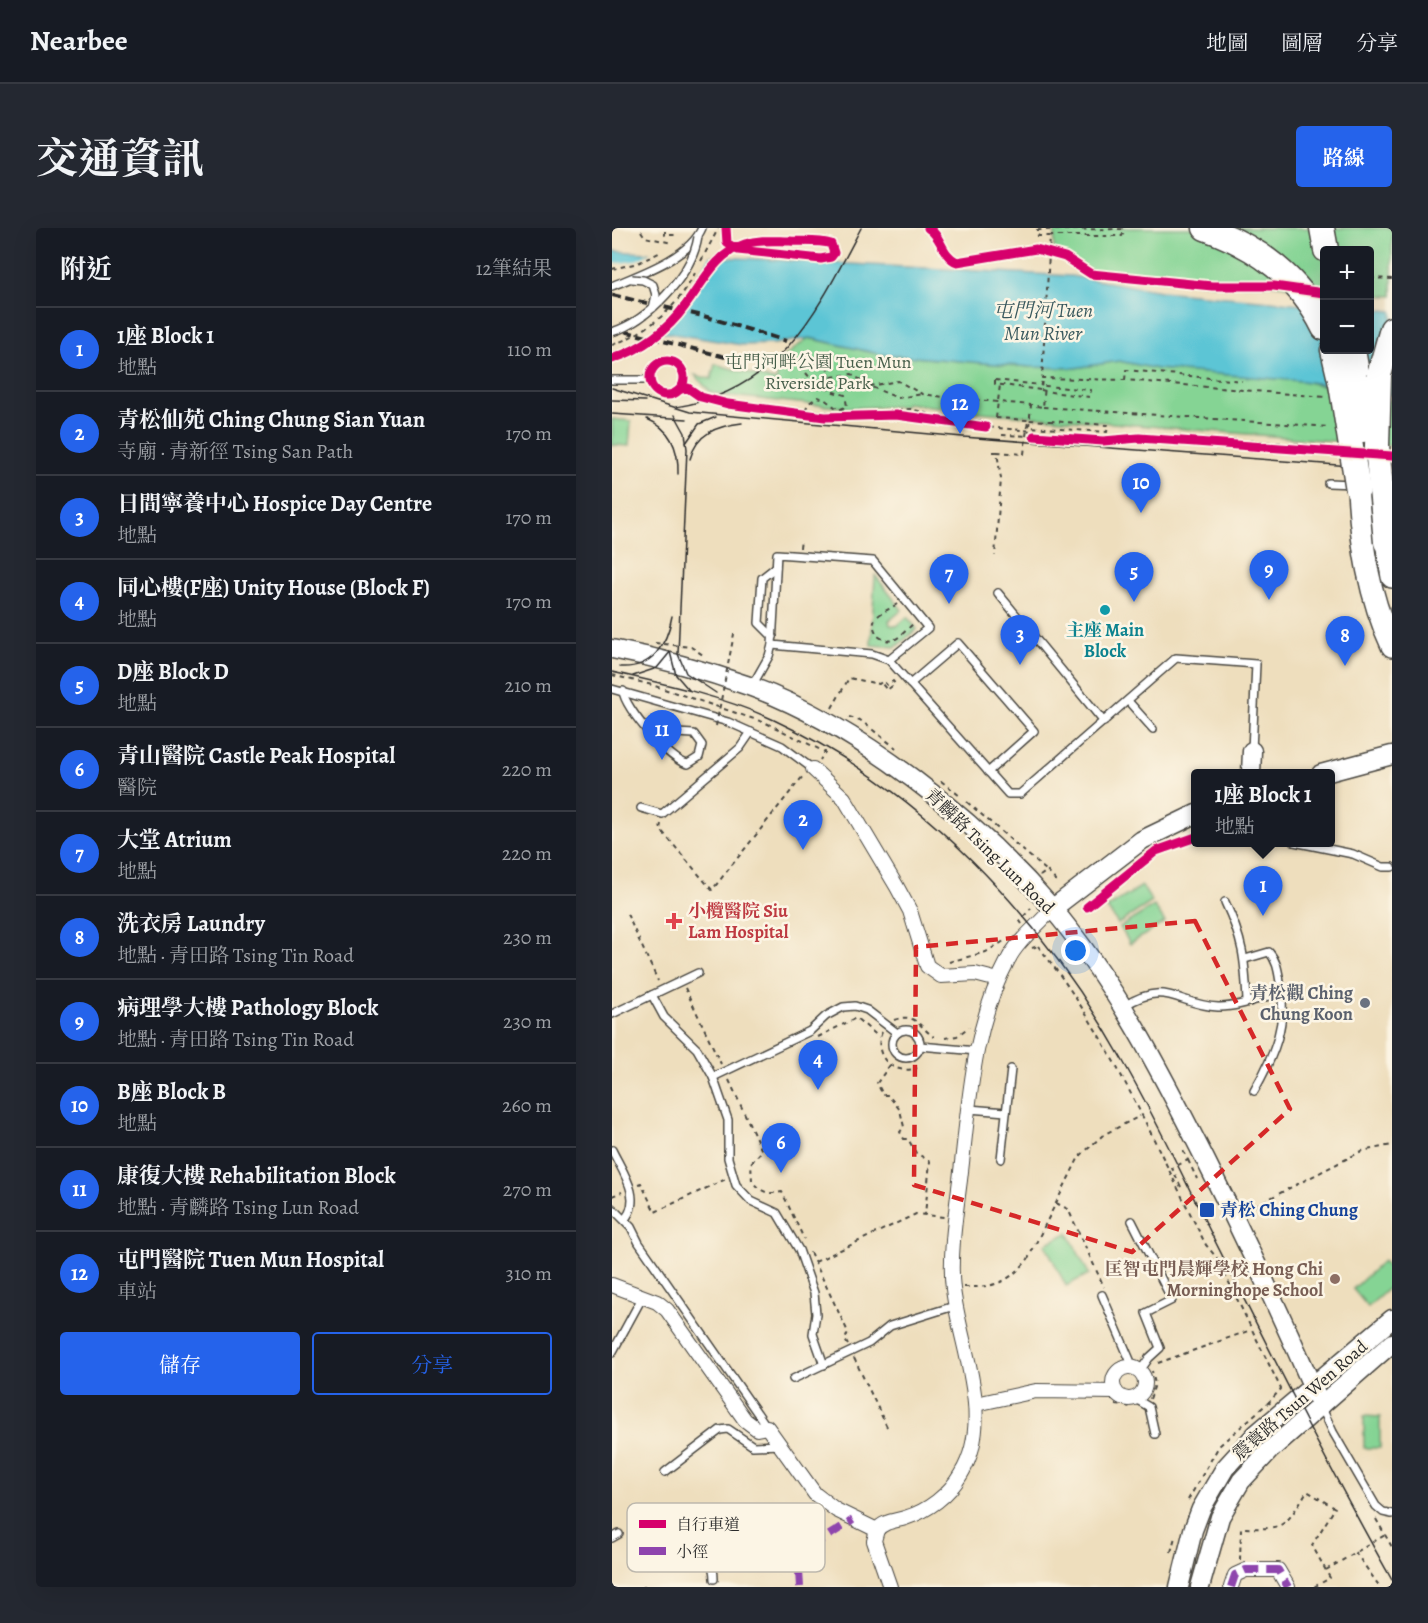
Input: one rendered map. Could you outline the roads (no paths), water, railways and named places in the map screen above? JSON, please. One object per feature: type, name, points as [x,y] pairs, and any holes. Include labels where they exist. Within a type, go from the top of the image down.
[{"type":"highway","points":[[1205,228],[1243,243],[1272,262],[1302,293],[1320,322]]},
{"type":"highway","points":[[1322,228],[1325,246]]},
{"type":"highway","points":[[1386,542],[1377,446],[1378,391],[1382,358],[1392,329]]},
{"type":"highway","points":[[1334,354],[1364,487]]},
{"type":"highway","points":[[1354,354],[1362,407],[1364,487]]},
{"type":"highway","points":[[1386,542],[1392,434]]},
{"type":"main road","points":[[1364,487],[1362,535],[1378,612],[1392,646]]},
{"type":"main road","points":[[1386,542],[1392,577]]},
{"type":"street","name":"青麟路 Tsing Lun Road","points":[[612,649],[671,661],[751,687],[811,714],[867,747],[921,785],[968,826],[1052,909],[1122,1007],[1194,1137],[1321,1406]]},
{"type":"street","points":[[1251,769],[1252,751]]},
{"type":"street","points":[[1335,770],[1392,755]]},
{"type":"street","points":[[813,769],[844,798],[897,887],[910,911],[927,966],[941,976],[975,974],[999,980]]},
{"type":"street","points":[[890,1587],[874,1541],[877,1530],[885,1523],[930,1507],[962,1473],[975,1440],[976,1404],[952,1286],[957,1210],[977,1052],[999,980],[1013,951],[1052,909],[1142,840],[1191,816]]},
{"type":"street","points":[[612,1285],[643,1296],[667,1310],[745,1420],[757,1429],[767,1427],[822,1500],[853,1520],[877,1530]]},
{"type":"street","name":"震寰路 Tsun Wen Road","points":[[1179,1587],[1192,1530],[1212,1488],[1239,1451],[1392,1320]]},
{"type":"street","name":"震寰路 Tsun Wen Road","points":[[1200,1587],[1212,1537],[1235,1490],[1254,1465],[1392,1343]]},
{"type":"street","points":[[976,1404],[1036,1391],[1116,1392],[1124,1398],[1139,1401],[1145,1386],[1140,1366],[1118,1371],[1113,1381],[1116,1392]]},
{"type":"street","points":[[1231,1587],[1235,1575],[1246,1570],[1278,1570],[1288,1587]]},
{"type":"lane","points":[[612,332],[630,325],[653,308],[679,277],[696,248],[702,228]]},
{"type":"lane","points":[[614,285],[632,279],[668,261],[698,237]]},
{"type":"lane","points":[[632,279],[643,280],[653,285],[656,295],[653,308]]},
{"type":"lane","points":[[666,361],[681,368],[684,379],[675,393],[664,396],[654,390],[649,380],[652,369],[666,361]]},
{"type":"lane","points":[[612,380],[649,380]]},
{"type":"lane","points":[[1328,483],[1392,488]]},
{"type":"lane","points":[[751,687],[769,656],[772,641],[777,554],[873,561],[928,628],[889,660]]},
{"type":"lane","points":[[776,567],[762,578],[759,622],[772,641],[872,654],[889,660],[1008,794],[1020,794],[1129,702],[1176,658],[1256,664],[1252,751],[1256,769]]},
{"type":"lane","points":[[998,593],[1104,722]]},
{"type":"lane","points":[[910,684],[958,643],[1034,731],[988,772]]},
{"type":"lane","points":[[612,689],[728,722],[782,746],[813,769]]},
{"type":"lane","points":[[623,691],[628,707],[644,725],[680,762],[692,763],[699,758],[702,745],[694,734],[657,732],[644,725]]},
{"type":"lane","points":[[1129,702],[1153,729]]},
{"type":"lane","points":[[640,808],[662,814],[740,748],[751,732]]},
{"type":"lane","points":[[1315,847],[1353,854],[1383,867],[1392,867]]},
{"type":"lane","points":[[1224,902],[1240,934],[1245,959],[1247,1001]]},
{"type":"lane","points":[[1245,959],[1269,952],[1276,960],[1282,992],[1283,1014],[1279,1038],[1254,1091]]},
{"type":"lane","points":[[612,1014],[698,973]]},
{"type":"lane","points":[[1122,1007],[1144,994],[1160,993],[1218,1007],[1282,992]]},
{"type":"lane","points":[[652,995],[664,1017],[697,1048],[713,1077],[728,1120],[728,1158],[733,1178],[745,1196],[777,1213],[799,1250],[814,1293],[816,1307],[813,1334],[824,1365]]},
{"type":"lane","points":[[713,1077],[810,1031],[826,1016],[843,1007],[855,1006],[867,1010],[897,1034]]},
{"type":"lane","points":[[904,1030],[912,1032],[918,1038],[920,1046],[913,1056],[905,1059],[897,1056],[892,1045],[897,1034],[904,1030]]},
{"type":"lane","points":[[920,1046],[977,1052]]},
{"type":"lane","points":[[1001,1159],[1011,1069]]},
{"type":"lane","points":[[969,1109],[1006,1112]]},
{"type":"lane","points":[[612,1150],[630,1188],[633,1207],[625,1219]]},
{"type":"lane","points":[[612,1208],[625,1219],[639,1244],[767,1427]]},
{"type":"lane","points":[[1102,1295],[1140,1366],[1160,1348],[1146,1313],[1172,1300],[1132,1221]]},
{"type":"lane","points":[[612,1353],[643,1296]]},
{"type":"lane","points":[[793,1379],[869,1343],[890,1326],[951,1307]]},
{"type":"lane","points":[[1139,1401],[1149,1407],[1155,1434]]},
{"type":"lane","points":[[1321,1406],[1333,1432],[1376,1506],[1383,1512],[1392,1514]]},
{"type":"lane","points":[[665,1472],[720,1430],[728,1429],[753,1446],[781,1445]]},
{"type":"lane","points":[[713,1572],[714,1579]]},
{"type":"water","name":"屯門河 Tuen Mun River","points":[[612,251],[1071,276],[1161,291],[1320,306],[1320,354],[1374,354],[1374,309],[1392,311],[1392,395],[1302,381],[1157,369],[1119,361],[1075,368],[1030,367],[879,354],[810,338],[774,344],[742,345],[612,324]]},
{"type":"tram line","points":[[676,407],[712,398],[743,384],[769,365],[791,343],[811,317],[861,228]]},
{"type":"tram line","points":[[612,388],[690,412],[963,437],[1392,469]]},
{"type":"tram line","points":[[612,400],[645,401]]},
{"type":"tram line","points":[[612,414],[687,419]]},
{"type":"tram line","points":[[675,415],[685,433],[687,449],[678,654],[686,673],[716,693]]},
{"type":"tram line","points":[[686,443],[699,424],[716,417]]},
{"type":"tram line","points":[[647,419],[662,428],[672,441],[677,456],[678,474]]},
{"type":"tram line","points":[[690,459],[693,450],[709,432],[724,426],[742,423]]},
{"type":"tram line","points":[[620,667],[641,664],[656,653],[670,627],[672,616]]},
{"type":"tram line","points":[[633,676],[657,668],[671,651]]},
{"type":"tram line","points":[[670,652],[676,675],[689,690]]},
{"type":"tram line","points":[[612,672],[674,686],[735,704],[774,720],[828,748],[879,782],[927,819],[972,861],[1014,906],[1053,954],[1088,1004],[1120,1056],[1160,1130],[1305,1420],[1392,1580]]},
{"type":"railway","points":[[612,295],[707,317],[786,341]]},
{"type":"railway","points":[[612,328],[741,361]]},
{"type":"place","name":"屯門醫院 Tuen Mun Hospital","points":[[960,434]]},
{"type":"place","name":"B座 Block B","points":[[1141,513]]},
{"type":"place","name":"病理學大樓 Pathology Block","points":[[1269,600]]},
{"type":"place","name":"D座 Block D","points":[[1134,602]]},
{"type":"place","name":"大堂 Atrium","points":[[949,604]]},
{"type":"place","name":"主座 Main Block","points":[[1105,610]]},
{"type":"place","name":"日間寧養中心 Hospice Day Centre","points":[[1020,665]]},
{"type":"place","name":"洗衣房 Laundry","points":[[1345,666]]},
{"type":"place","name":"康復大樓 Rehabilitation Block","points":[[662,760]]},
{"type":"place","name":"青松仙苑 Ching Chung Sian Yuan","points":[[803,850]]},
{"type":"place","name":"1座 Block 1","points":[[1263,916]]},
{"type":"place","name":"小欖醫院 Siu Lam Hospital","points":[[674,921]]},
{"type":"place","name":"青松觀 Ching Chung Koon","points":[[1365,1003]]},
{"type":"place","name":"同心樓(F座) Unity House (Block F)","points":[[818,1090]]},
{"type":"place","name":"青山醫院 Castle Peak Hospital","points":[[781,1173]]},
{"type":"place","name":"青松 Ching Chung","points":[[1207,1210]]},
{"type":"place","name":"匡智屯門晨輝學校 Hong Chi Morninghope School","points":[[1335,1279]]},
{"type":"park label","name":"屯門河畔公園 Tuen Mun Riverside Park","points":[[818,372]]}]
